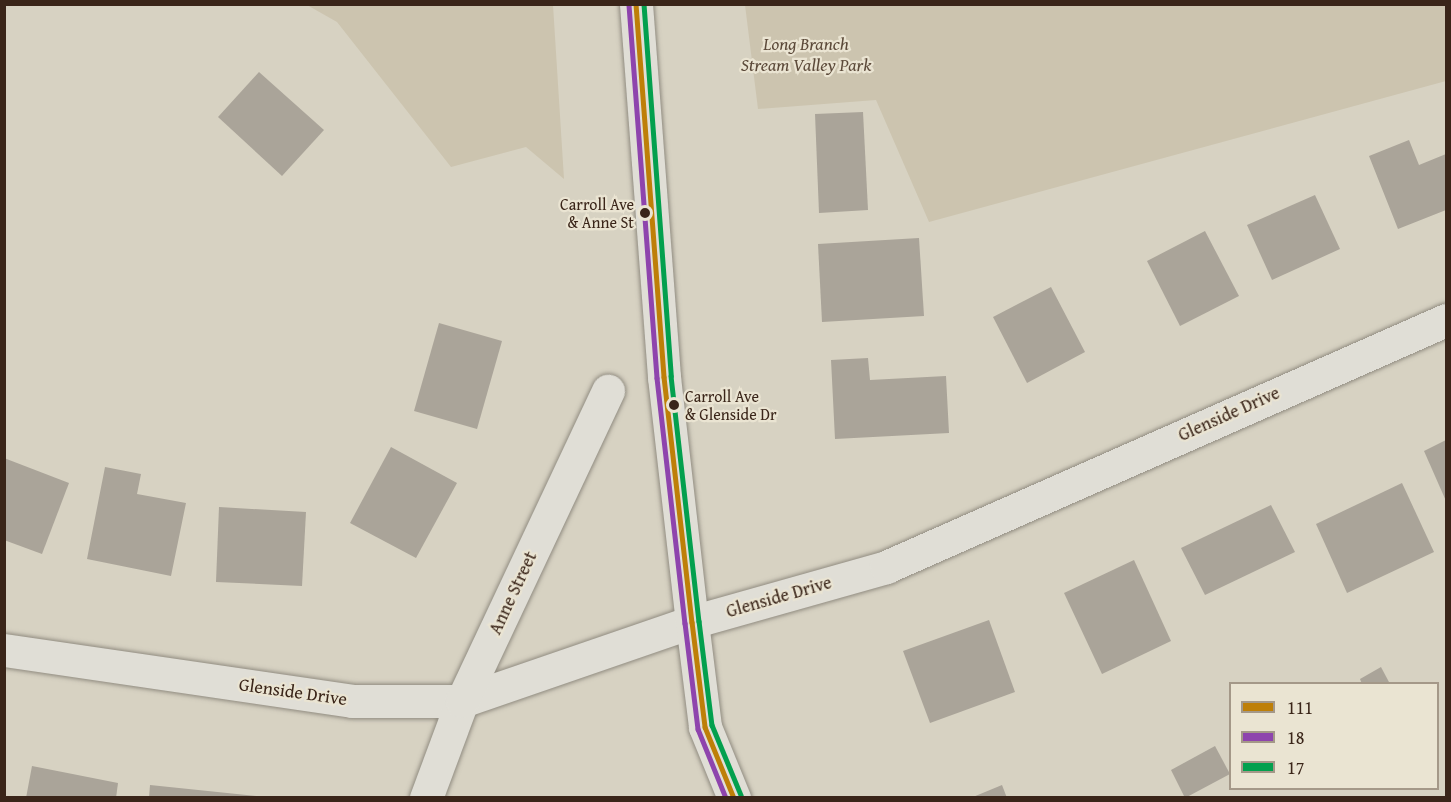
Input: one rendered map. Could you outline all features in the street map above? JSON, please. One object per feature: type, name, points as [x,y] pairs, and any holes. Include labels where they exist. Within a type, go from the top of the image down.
[{"type":"street","points":[[639,7],[664,377],[692,622],[705,727],[734,798]]},
{"type":"street","name":"Glenside Drive","points":[[4,650],[352,701],[462,701],[692,622],[886,567],[1446,320]]},
{"type":"street","name":"Anne Street","points":[[426,798],[462,701],[608,391]]},
{"type":"green space","points":[[307,5],[553,5],[564,179],[526,147],[451,167],[337,22]]},
{"type":"green space","name":"Long Branch Stream Valley Park","points":[[745,5],[1446,5],[1446,81],[929,222],[876,100],[758,109]]},
{"type":"building","points":[[259,72],[324,130],[282,176],[218,117]]},
{"type":"building","points":[[863,112],[868,210],[819,213],[815,114]]},
{"type":"building","points":[[1409,140],[1419,165],[1446,154],[1446,210],[1398,229],[1369,156]]},
{"type":"building","points":[[1315,195],[1340,249],[1272,280],[1247,225]]},
{"type":"building","points":[[1205,231],[1239,296],[1180,326],[1147,261]]},
{"type":"building","points":[[919,238],[924,316],[822,322],[818,244]]},
{"type":"building","points":[[1051,287],[1085,352],[1027,383],[993,317]]},
{"type":"building","points":[[439,323],[502,341],[477,429],[414,411]]},
{"type":"building","points":[[868,358],[870,380],[946,376],[949,433],[835,439],[831,360]]},
{"type":"building","points":[[1446,440],[1446,501],[1424,451]]},
{"type":"building","points":[[391,447],[457,483],[416,558],[350,523]]},
{"type":"building","points":[[4,458],[69,483],[42,554],[4,540]]},
{"type":"building","points":[[105,467],[141,474],[137,494],[186,503],[171,576],[87,559]]},
{"type":"building","points":[[1402,483],[1434,552],[1347,593],[1316,524]]},
{"type":"building","points":[[1271,505],[1295,552],[1205,595],[1181,548]]},
{"type":"building","points":[[219,507],[306,512],[302,586],[216,582]]},
{"type":"building","points":[[1134,560],[1171,641],[1102,674],[1064,593]]},
{"type":"building","points":[[989,620],[1015,692],[930,723],[903,651]]},
{"type":"building","points":[[1381,667],[1389,682],[1361,682],[1360,679]]},
{"type":"building","points":[[1215,746],[1229,775],[1185,798],[1171,770]]},
{"type":"building","points":[[32,766],[118,783],[116,798],[26,798]]},
{"type":"building","points":[[150,785],[256,796],[256,798],[149,798]]},
{"type":"building","points":[[1002,785],[1007,798],[973,798],[973,797]]},
{"type":"transit line","name":"111","points":[[636,4],[664,377],[692,622],[705,727],[734,798]]},
{"type":"transit line","name":"17","points":[[644,4],[671,376],[699,621],[712,725],[741,795]]},
{"type":"transit line","name":"18","points":[[629,5],[657,378],[685,623],[698,729],[726,798]]},
{"type":"place","name":"Carroll Ave & Anne St","points":[[645,213]]},
{"type":"place","name":"Carroll Ave & Glenside Dr","points":[[674,405]]}]
